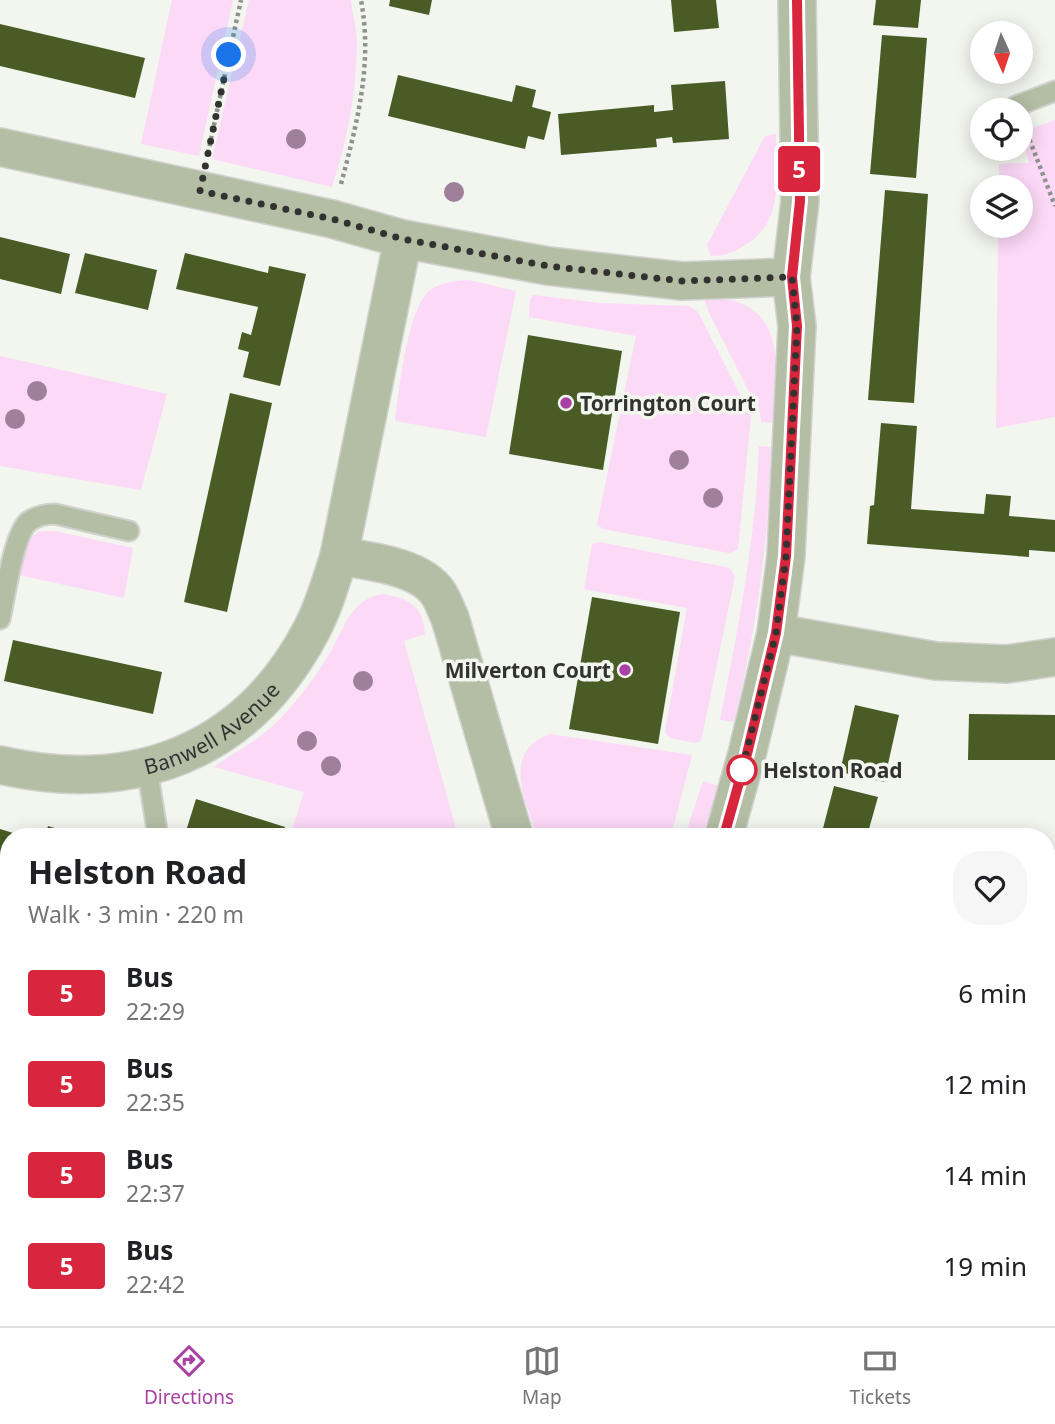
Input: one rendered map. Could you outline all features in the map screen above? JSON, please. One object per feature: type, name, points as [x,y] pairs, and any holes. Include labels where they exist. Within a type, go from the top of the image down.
[{"type":"street","points":[[726,828],[776,633],[786,556],[797,326],[792,277],[800,201],[797,0]]},
{"type":"street","points":[[0,147],[332,219],[403,239],[548,266],[682,281],[792,277]]},
{"type":"street","name":"Banwell Avenue","points":[[0,765],[51,773],[114,773],[147,768],[208,743],[228,730],[266,696],[281,678],[311,631],[326,598],[339,556],[403,239]]},
{"type":"street","points":[[339,556],[400,569],[437,591],[450,618],[511,828]]},
{"type":"street","points":[[776,633],[936,662],[1007,664],[1055,657]]},
{"type":"lane","points":[[1033,106],[1055,91]]},
{"type":"lane","points":[[0,620],[18,542],[27,523],[46,514],[55,514],[129,531]]},
{"type":"lane","points":[[147,768],[157,828]]},
{"type":"path","points":[[200,191],[241,0]]},
{"type":"path","points":[[332,219],[359,115],[366,63],[361,0]]},
{"type":"path","points":[[1033,148],[1055,205]]},
{"type":"shaded area","points":[[172,0],[233,0],[199,156],[141,144]]},
{"type":"shaded area","points":[[249,0],[351,0],[357,38],[355,80],[347,133],[332,187],[212,159]]},
{"type":"shaded area","points":[[1055,120],[1055,417],[996,428],[998,238],[1033,238],[1033,175],[999,175],[999,164],[1033,161],[1033,128]]},
{"type":"shaded area","points":[[776,134],[776,195],[768,222],[759,234],[743,247],[726,254],[711,256],[707,245],[765,136]]},
{"type":"shaded area","points":[[469,280],[516,291],[486,437],[395,421],[409,334],[421,302],[428,292],[437,286]]},
{"type":"shaded area","points":[[533,295],[600,303],[689,306],[698,312],[751,416],[738,549],[729,553],[603,529],[597,524],[636,336],[529,317]]},
{"type":"shaded area","points":[[718,298],[741,303],[757,313],[767,327],[776,362],[774,423],[761,422],[760,413],[709,313],[704,299]]},
{"type":"shaded area","points":[[0,356],[167,394],[141,490],[0,466]]},
{"type":"shaded area","points":[[759,446],[771,447],[764,551],[755,620],[734,722],[720,720],[750,549]]},
{"type":"shaded area","points":[[43,531],[55,531],[133,548],[124,598],[19,575],[28,542],[31,537]]},
{"type":"shaded area","points":[[600,542],[730,568],[735,577],[701,741],[695,743],[670,738],[665,732],[687,608],[584,589],[592,544]]},
{"type":"shaded area","points":[[383,594],[407,601],[418,610],[424,624],[425,634],[404,641],[456,828],[293,828],[304,792],[214,767],[272,727],[318,672],[350,615],[372,597]]},
{"type":"shaded area","points":[[550,734],[692,755],[673,828],[534,828],[523,793],[521,765],[525,753],[535,742]]},
{"type":"shaded area","points":[[703,781],[719,786],[705,828],[688,828]]},
{"type":"building","points":[[390,0],[432,0],[429,15],[389,6]]},
{"type":"building","points":[[671,0],[716,0],[719,28],[674,32]]},
{"type":"building","points":[[876,0],[921,0],[918,28],[873,25]]},
{"type":"building","points":[[0,24],[145,58],[135,98],[0,66]]},
{"type":"building","points":[[882,35],[927,38],[916,178],[870,174]]},
{"type":"building","points":[[398,75],[512,102],[516,85],[536,90],[532,107],[551,112],[544,140],[528,136],[525,149],[388,116]]},
{"type":"building","points":[[725,81],[729,139],[673,143],[672,137],[656,139],[657,147],[561,155],[558,114],[654,105],[654,112],[673,110],[671,85]]},
{"type":"building","points":[[885,190],[928,194],[914,403],[868,400]]},
{"type":"building","points":[[0,237],[70,254],[61,294],[0,279]]},
{"type":"building","points":[[85,253],[157,270],[148,310],[75,293]]},
{"type":"building","points":[[185,253],[268,273],[269,266],[306,274],[280,386],[243,377],[249,352],[238,349],[242,332],[251,335],[258,307],[176,289]]},
{"type":"building","name":"Torrington Court","points":[[528,335],[622,351],[603,470],[509,454]]},
{"type":"building","points":[[230,393],[272,403],[227,612],[184,602]]},
{"type":"building","points":[[881,423],[917,426],[911,509],[984,514],[986,494],[1011,496],[1009,516],[1055,520],[1055,552],[1029,550],[1029,557],[867,544],[870,506],[874,505]]},
{"type":"building","name":"Milverton Court","points":[[592,597],[680,612],[658,744],[569,729]]},
{"type":"building","points":[[13,640],[162,672],[153,714],[4,681]]},
{"type":"building","points":[[855,705],[899,715],[884,782],[840,772]]},
{"type":"building","points":[[969,714],[1055,715],[1055,760],[968,760]]},
{"type":"building","points":[[834,786],[878,797],[869,828],[823,828]]},
{"type":"building","points":[[196,799],[285,827],[285,828],[187,828]]},
{"type":"bus line","name":"5","points":[[726,828],[776,633],[786,556],[797,326],[792,277],[800,201],[797,0]]},
{"type":"place","name":"Torrington Court","points":[[566,403]]},
{"type":"place","name":"Milverton Court","points":[[625,670]]},
{"type":"place","name":"Helston Road","points":[[742,770]]},
{"type":"route","points":[[229,55],[200,191],[332,219],[403,239],[548,266],[682,281],[792,277],[797,326],[786,556],[776,633],[741,774],[742,770]]}]
